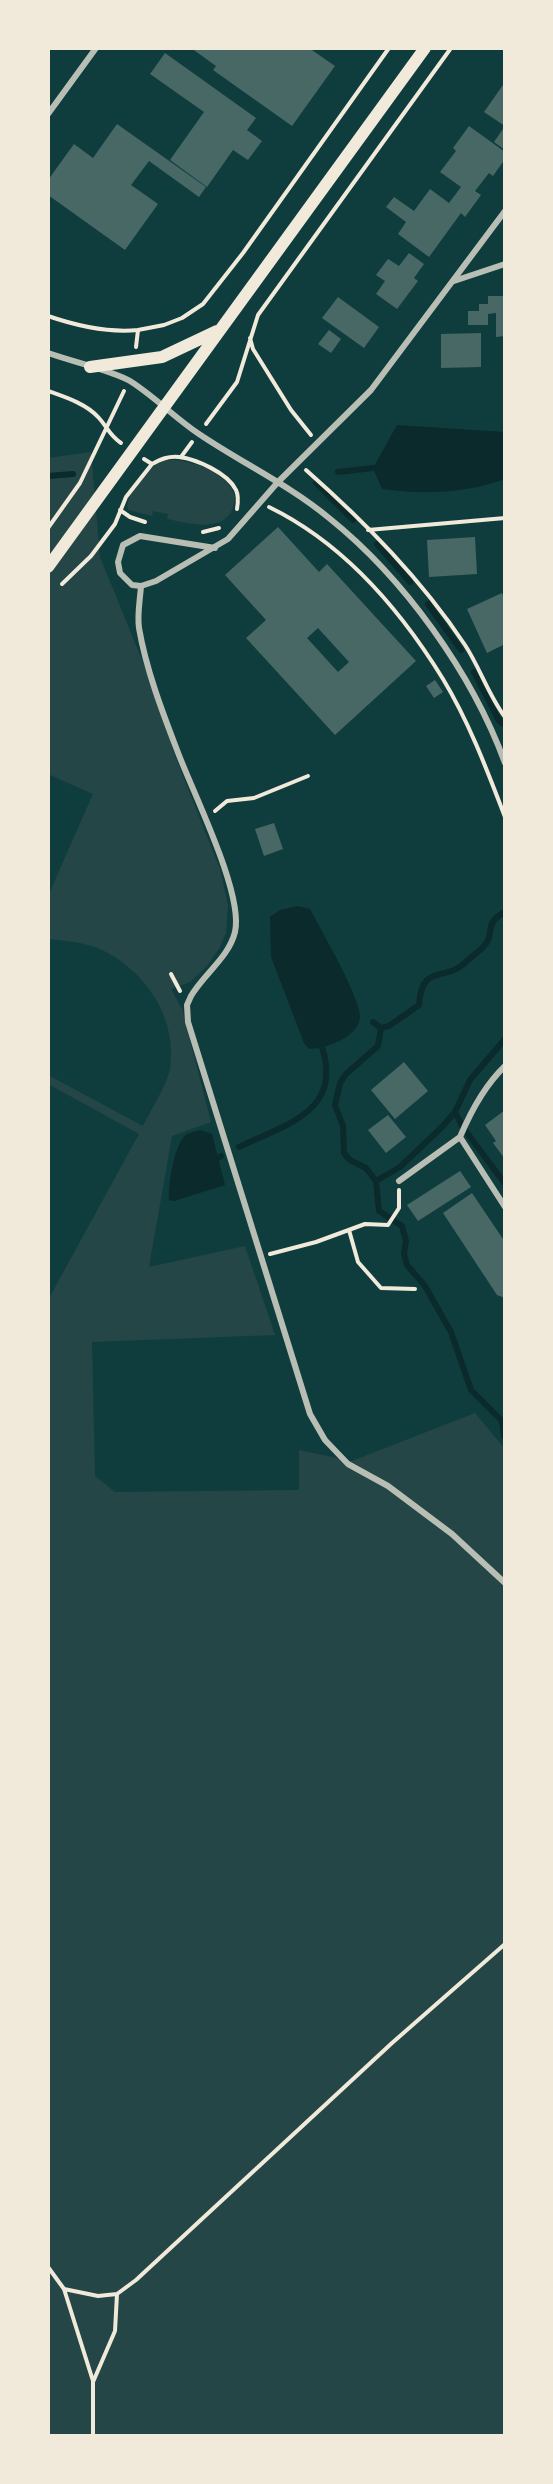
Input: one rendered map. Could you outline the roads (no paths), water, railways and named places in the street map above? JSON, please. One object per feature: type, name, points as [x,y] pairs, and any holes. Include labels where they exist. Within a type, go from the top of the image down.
[{"type":"main road","points":[[48,567],[425,48]]},
{"type":"main road","points":[[90,368],[162,357],[191,345],[220,329]]},
{"type":"street","points":[[48,114],[96,48]]},
{"type":"street","points":[[215,548],[140,536],[123,545],[118,562],[124,580],[132,585],[141,586],[156,581],[215,548],[228,539],[278,482],[371,390],[505,212]]},
{"type":"street","points":[[454,281],[505,264]]},
{"type":"street","points":[[48,353],[129,381],[198,434],[278,482],[329,517],[401,587],[438,639],[474,698],[502,747],[505,763]]},
{"type":"street","points":[[141,586],[139,626],[148,665],[177,750],[233,898],[236,929],[229,949],[191,996],[187,1005],[188,1022],[310,1414],[325,1440],[348,1464],[388,1486],[452,1534],[505,1582]]},
{"type":"street","points":[[399,1181],[460,1137],[474,1105],[505,1066]]},
{"type":"street","points":[[460,1137],[505,1206]]},
{"type":"waterway","points":[[338,472],[373,468]]},
{"type":"waterway","points":[[48,476],[73,474]]},
{"type":"waterway","points":[[316,483],[353,520]]},
{"type":"waterway","points":[[377,544],[410,582]]},
{"type":"waterway","points":[[428,604],[461,650]]},
{"type":"waterway","points":[[474,672],[499,721],[505,725]]},
{"type":"waterway","points":[[381,1028],[389,1026],[419,1005],[421,992],[429,978],[458,968],[480,950],[487,942],[491,925],[498,916],[505,912]]},
{"type":"waterway","points":[[373,1022],[381,1028]]},
{"type":"waterway","points":[[381,1028],[378,1046],[346,1074],[340,1083],[335,1105],[343,1126],[344,1153],[350,1160],[366,1168],[376,1181],[379,1211],[402,1226],[406,1241],[404,1254],[407,1265],[425,1286],[451,1332],[471,1390],[502,1421],[504,1436]]},
{"type":"waterway","points":[[376,1181],[400,1167],[442,1127],[455,1112],[470,1080],[505,1039]]},
{"type":"waterway","points":[[239,1147],[291,1122],[306,1113],[317,1101],[324,1087],[326,1069],[322,1047]]},
{"type":"waterway","points":[[455,1112],[462,1126],[505,1184]]}]
